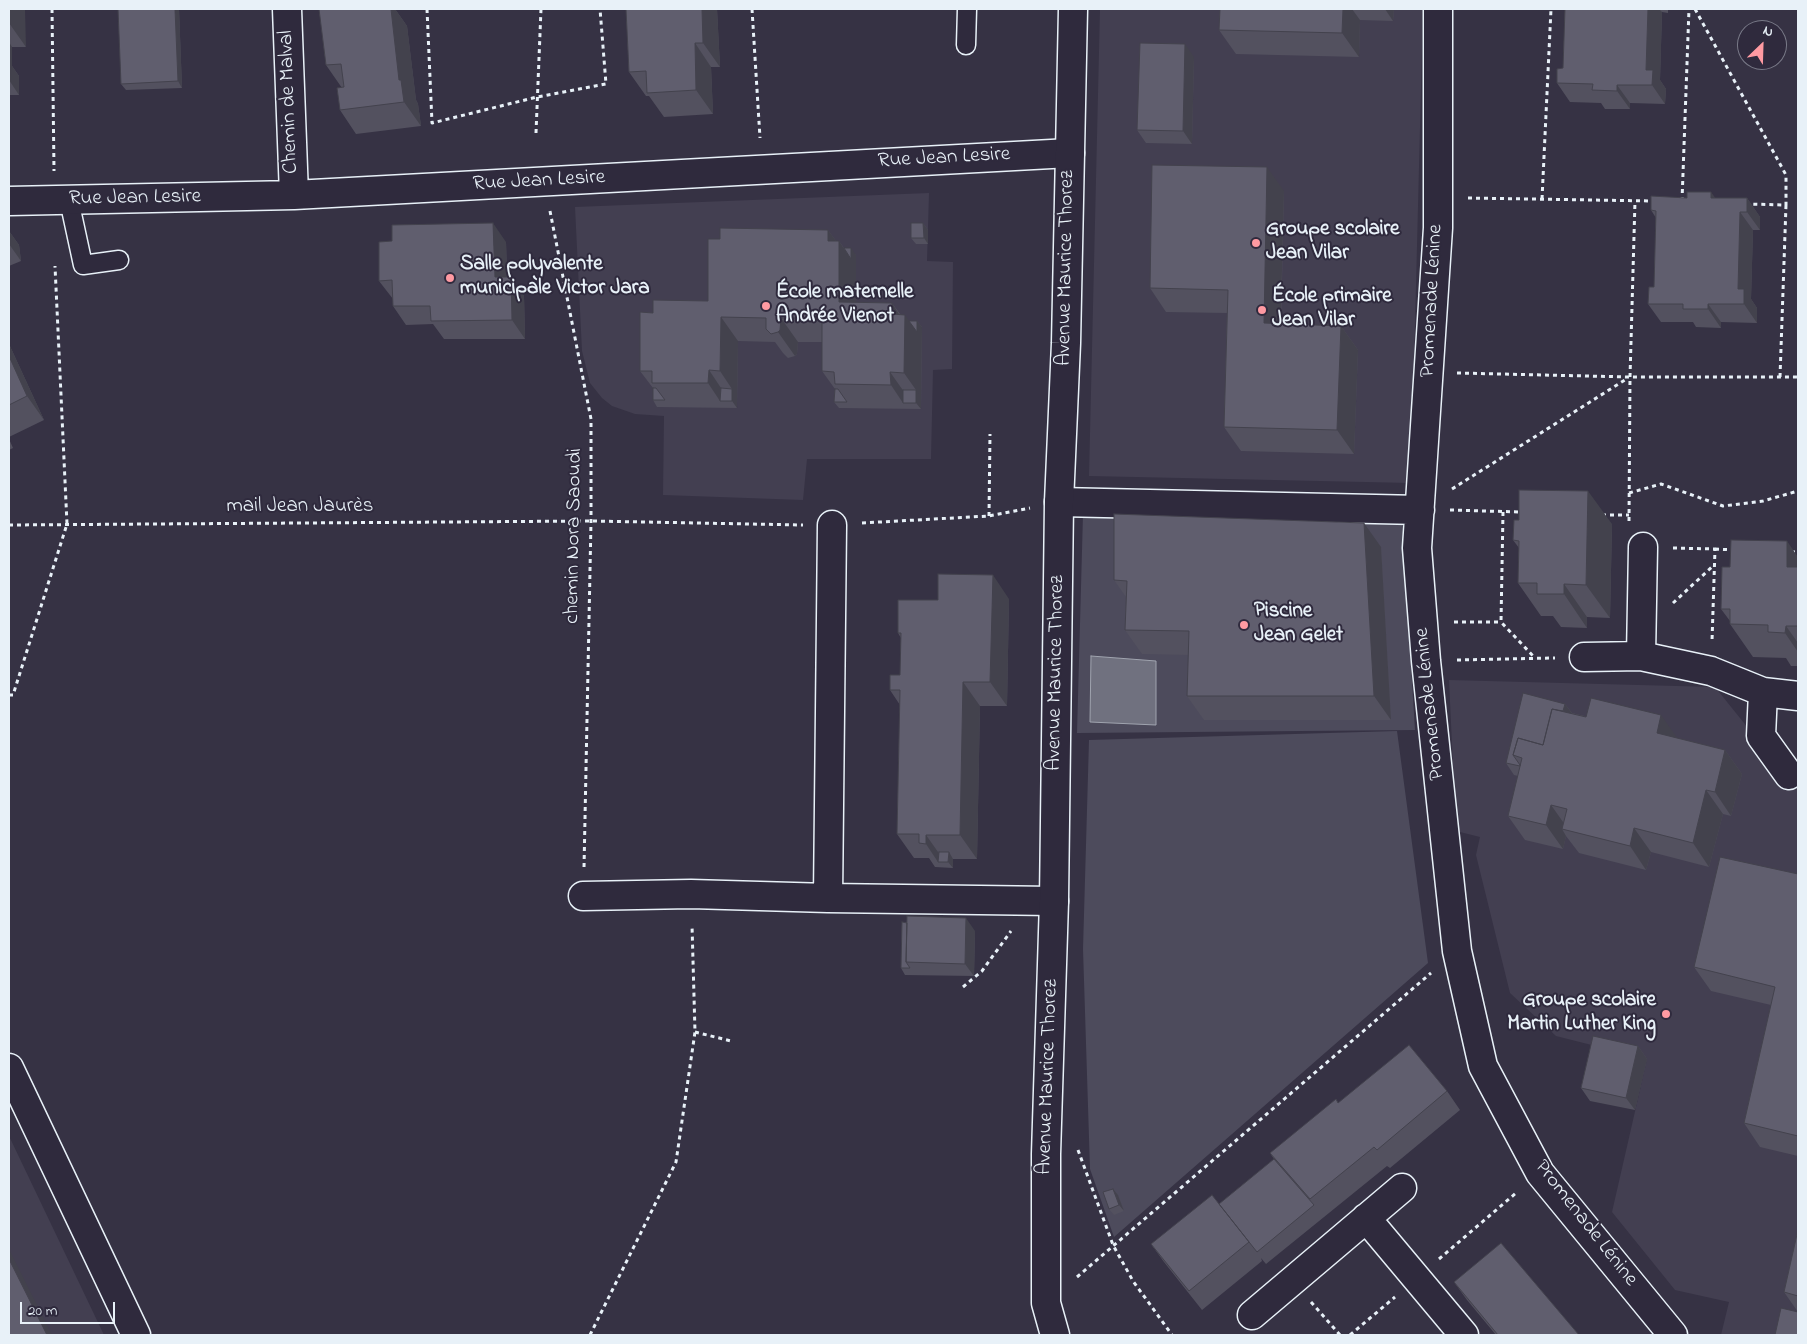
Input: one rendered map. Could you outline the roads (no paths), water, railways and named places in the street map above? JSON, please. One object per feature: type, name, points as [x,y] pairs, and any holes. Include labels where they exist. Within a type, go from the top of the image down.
[{"type":"street","name":"Chemin de Malval","points":[[287,9],[294,195]]},
{"type":"street","name":"Avenue Maurice Thorez","points":[[1055,1335],[1046,1303],[1043,901],[1066,343],[1073,9]]},
{"type":"street","name":"Promenade Lénine","points":[[1438,9],[1438,228],[1417,548],[1426,661],[1457,951],[1483,1066],[1540,1173],[1673,1335]]},
{"type":"street","name":"Rue Jean Lesire","points":[[9,201],[294,195],[1070,153]]},
{"type":"street","points":[[1059,502],[1420,510]]},
{"type":"street","points":[[828,898],[832,525]]},
{"type":"street","points":[[1641,644],[1643,547]]},
{"type":"street","points":[[1584,657],[1641,644],[1763,692],[1798,696]]},
{"type":"street","points":[[1763,692],[1761,736],[1789,775]]},
{"type":"street","points":[[583,896],[691,894],[1043,901]]},
{"type":"street","points":[[9,1068],[136,1335]]},
{"type":"street","points":[[1252,1315],[1402,1188]]},
{"type":"street","points":[[1366,1218],[1464,1335]]},
{"type":"lane","points":[[966,45],[967,9]]},
{"type":"lane","points":[[69,200],[83,265],[119,260]]},
{"type":"water","points":[[1091,656],[1156,661],[1156,725],[1090,722]]},
{"type":"place","name":"Groupe scolaire Jean Vilar","points":[[1256,243]]},
{"type":"place","name":"Salle polyvalente municipale Victor Jara","points":[[450,278]]},
{"type":"place","name":"École maternelle Andrée Vienot","points":[[766,306]]},
{"type":"place","name":"École primaire Jean Vilar","points":[[1262,310]]},
{"type":"place","name":"Piscine Jean Gelet","points":[[1244,625]]},
{"type":"place","name":"Groupe scolaire Martin Luther King","points":[[1666,1014]]}]
